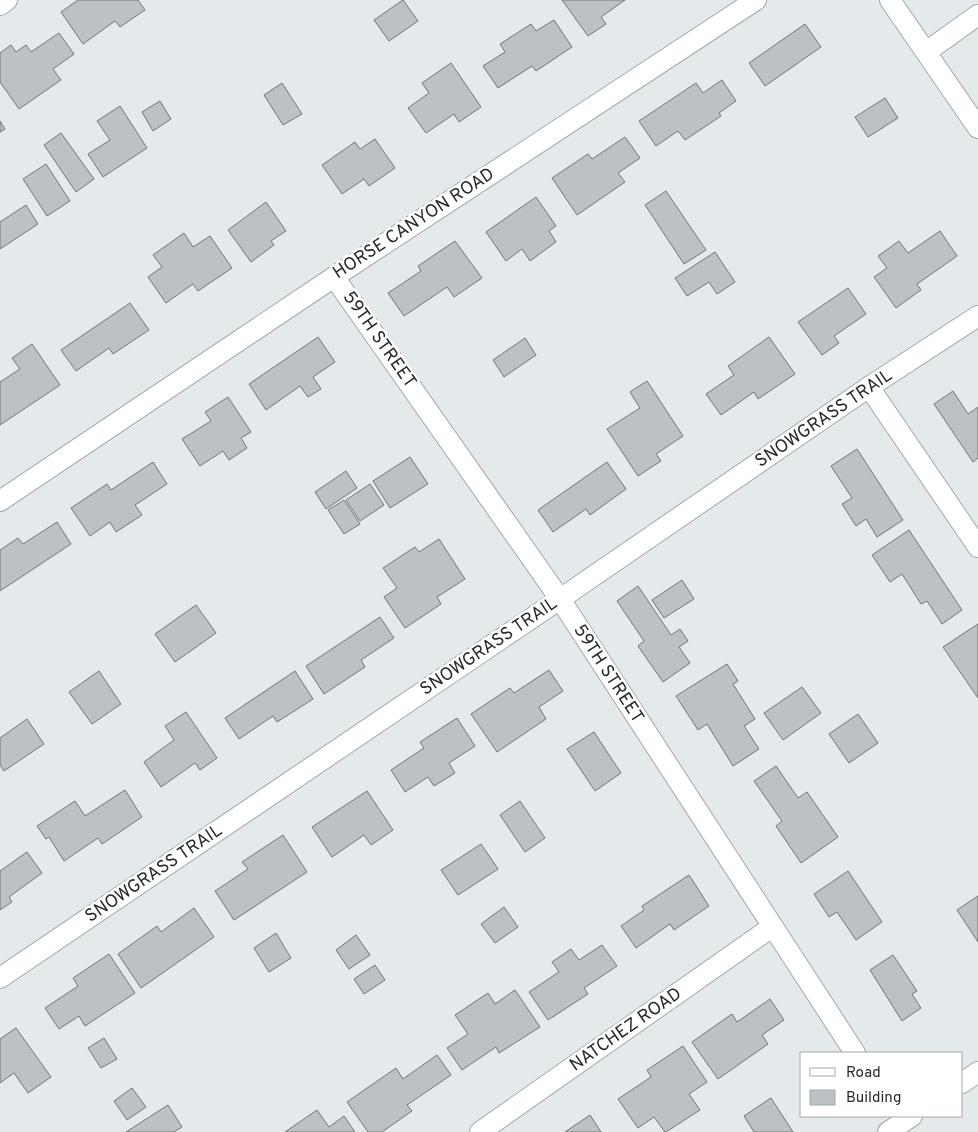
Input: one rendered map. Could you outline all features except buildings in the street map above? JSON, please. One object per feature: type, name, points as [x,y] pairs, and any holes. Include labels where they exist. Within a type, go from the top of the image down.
[{"type":"street","points":[[0,5],[7,0]]},
{"type":"street","name":"HORSE CANYON ROAD","points":[[0,501],[334,277],[756,0]]},
{"type":"street","points":[[890,0],[978,128]]},
{"type":"street","points":[[926,52],[978,15]]},
{"type":"street","name":"59TH STREET","points":[[334,277],[560,599],[853,1052]]},
{"type":"street","name":"SNOWGRASS TRAIL","points":[[0,978],[560,599],[869,387],[978,316]]},
{"type":"street","points":[[869,387],[978,548]]},
{"type":"street","name":"NATCHEZ ROAD","points":[[480,1132],[772,927]]},
{"type":"street","points":[[963,1082],[978,1072]]}]
